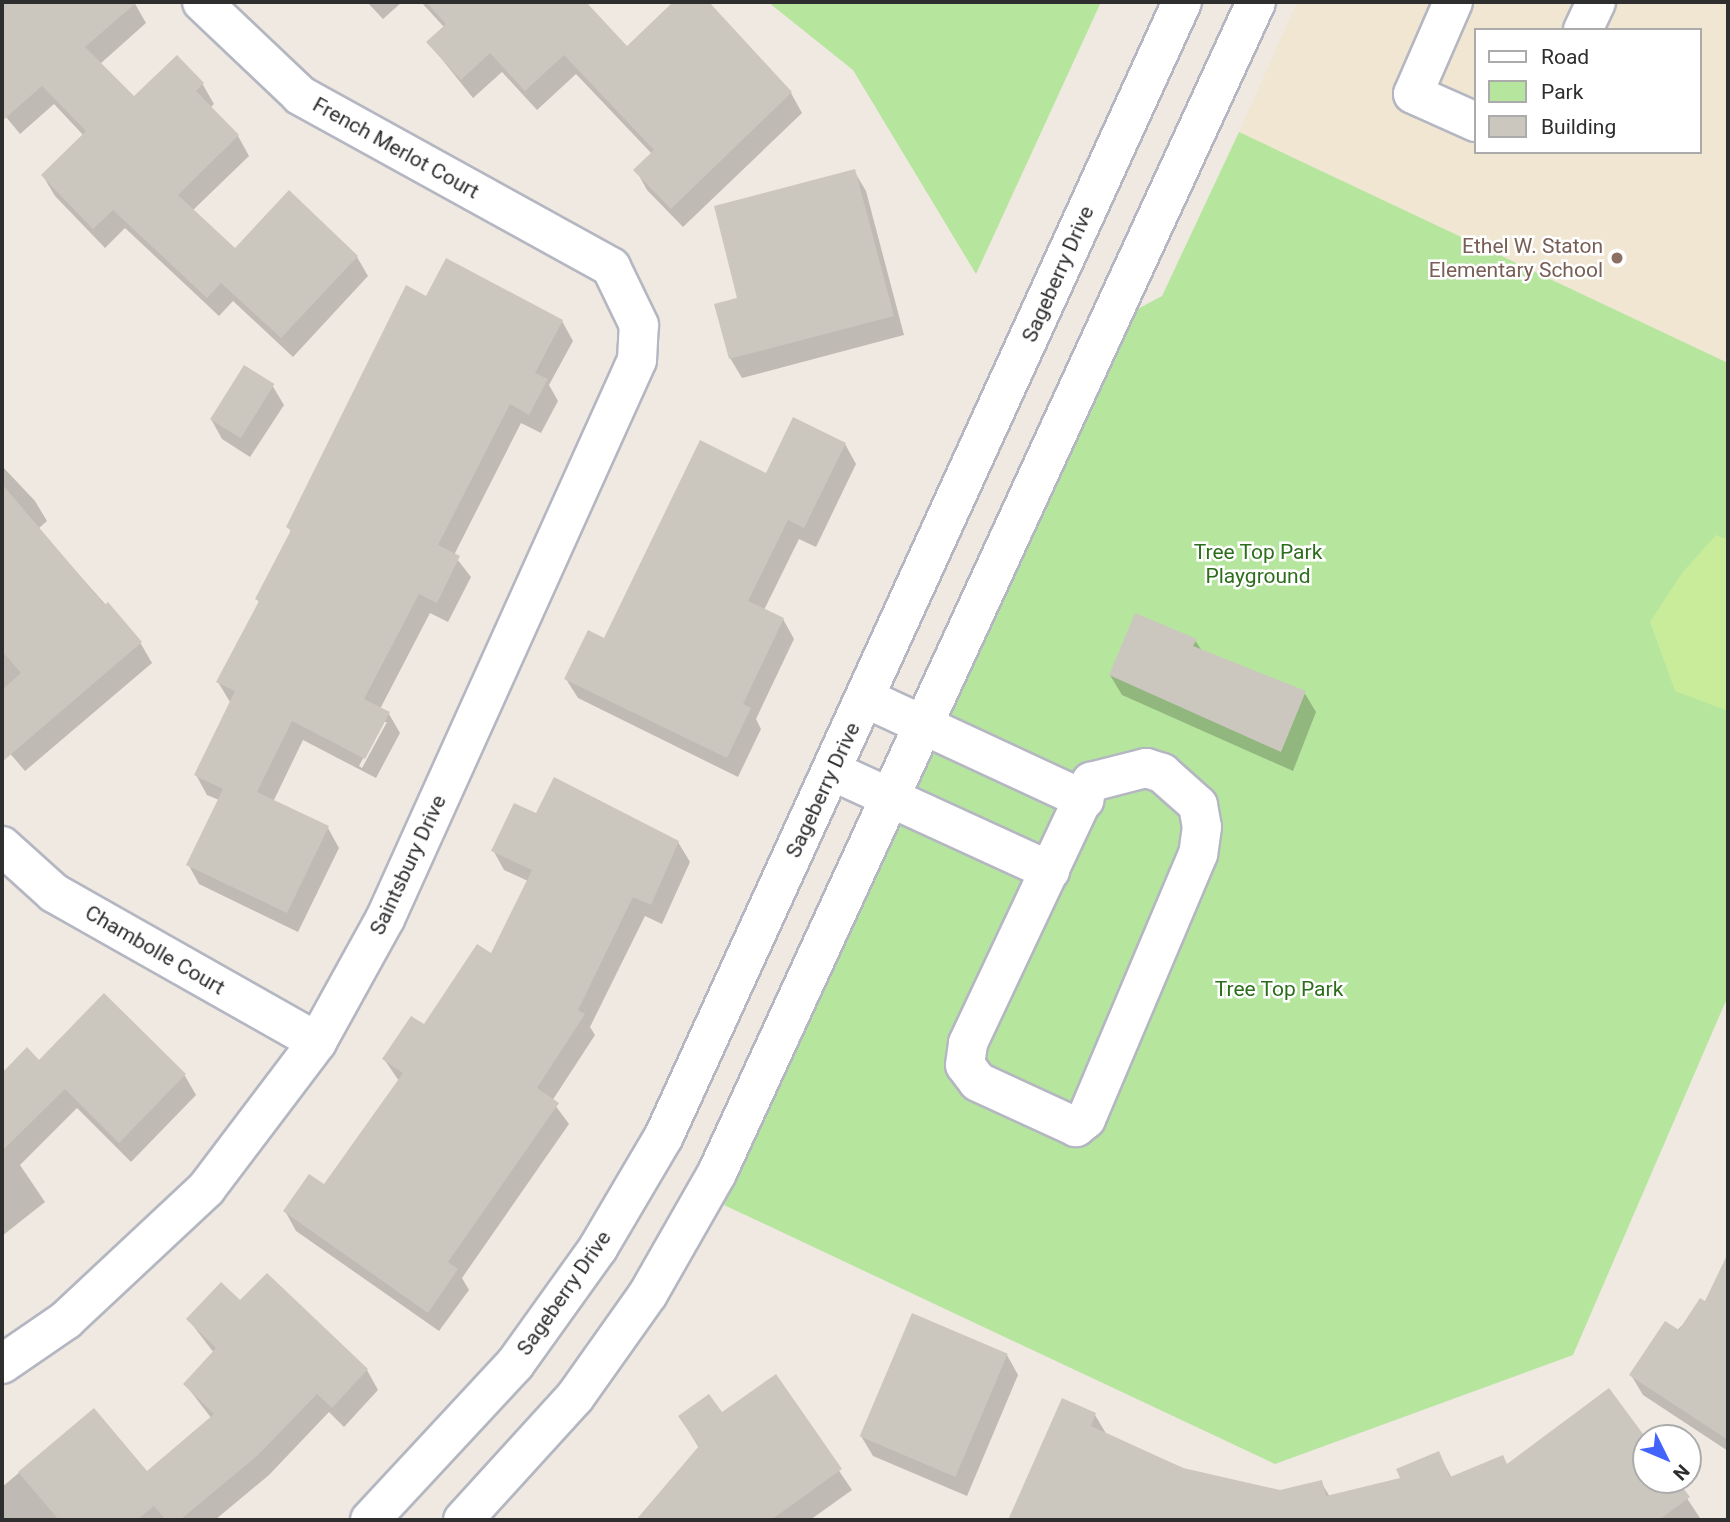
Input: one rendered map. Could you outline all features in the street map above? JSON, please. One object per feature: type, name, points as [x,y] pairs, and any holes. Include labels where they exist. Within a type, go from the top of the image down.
[{"type":"street","name":"French Merlot Court","points":[[202,2],[300,95],[611,267]]},
{"type":"street","name":"Sageberry Drive","points":[[370,1520],[514,1364],[598,1248],[693,1077],[1182,2]]},
{"type":"street","points":[[463,1520],[575,1397],[684,1235],[746,1115],[1256,2]]},
{"type":"street","points":[[1453,2],[1413,94],[1474,121]]},
{"type":"street","points":[[1584,28],[1595,2]]},
{"type":"street","name":"Saintsbury Drive","points":[[2,1364],[66,1320],[206,1189],[317,1042],[385,919],[637,360],[639,325],[611,267]]},
{"type":"street","points":[[865,698],[1085,800]]},
{"type":"street","points":[[1146,768],[1162,773],[1198,805],[1202,827],[1192,867],[1086,1119],[1076,1127],[978,1082],[965,1065],[968,1043],[1085,800],[1091,782],[1146,768]]},
{"type":"street","points":[[832,771],[1050,871]]},
{"type":"street","name":"Chambolle Court","points":[[2,846],[54,893],[317,1042]]},
{"type":"shaded area","name":"Ethel W. Staton Elementary School","points":[[1297,2],[1728,2],[1728,363],[1239,132]]},
{"type":"green space","points":[[768,2],[1101,2],[976,274],[853,70]]},
{"type":"green space","name":"Tree Top Park","points":[[1239,132],[1728,363],[1728,996],[1573,1355],[1275,1464],[724,1205],[1134,311],[1162,296]]},
{"type":"green space","points":[[1716,535],[1728,540],[1728,711],[1675,691],[1650,622],[1682,573]]},
{"type":"building","points":[[2,2],[137,2],[85,47],[134,96],[177,55],[204,83],[196,91],[239,135],[178,195],[235,248],[289,190],[358,256],[281,338],[221,283],[207,298],[113,210],[93,229],[41,175],[86,131],[42,86],[2,121]]},
{"type":"building","points":[[426,2],[586,2],[627,46],[673,2],[709,2],[792,92],[671,209],[633,170],[654,150],[564,55],[525,91],[490,53],[461,80],[426,42],[446,24]]},
{"type":"building","points":[[855,169],[894,316],[729,359],[714,304],[737,298],[714,206]]},
{"type":"building","points":[[446,258],[563,320],[535,373],[548,379],[529,415],[510,404],[438,545],[460,556],[437,603],[419,594],[364,699],[390,712],[365,759],[292,721],[257,792],[329,826],[287,913],[186,865],[223,789],[194,775],[235,691],[216,682],[259,601],[255,599],[291,530],[286,527],[406,285],[426,296]]},
{"type":"building","points":[[244,365],[275,384],[241,438],[210,419]]},
{"type":"building","points":[[793,417],[846,443],[804,528],[788,520],[748,601],[784,618],[743,704],[751,708],[727,758],[564,679],[588,630],[604,638],[700,440],[766,473]]},
{"type":"building","points":[[2,484],[105,605],[108,602],[142,642],[2,762],[2,690],[21,673],[2,651]]},
{"type":"building","points":[[1135,613],[1197,639],[1193,646],[1306,691],[1281,752],[1109,675]]},
{"type":"building","points":[[554,777],[679,841],[651,905],[633,897],[578,1010],[585,1014],[537,1088],[559,1103],[448,1262],[458,1269],[428,1313],[283,1211],[309,1174],[324,1184],[403,1073],[382,1059],[411,1016],[424,1024],[477,944],[491,953],[532,870],[491,851],[514,803],[536,813]]},
{"type":"building","points":[[104,993],[186,1074],[119,1143],[65,1089],[2,1151],[2,1073],[27,1047],[39,1060]]},
{"type":"building","points":[[1728,1253],[1728,1440],[1629,1375],[1665,1321],[1679,1330],[1700,1298],[1705,1301]]},
{"type":"building","points":[[267,1273],[368,1369],[332,1408],[317,1394],[258,1455],[180,1520],[166,1520],[154,1506],[137,1520],[59,1520],[18,1472],[94,1408],[147,1471],[214,1414],[183,1384],[216,1348],[186,1319],[221,1282],[240,1300]]},
{"type":"building","points":[[912,1313],[1008,1354],[955,1477],[860,1436]]},
{"type":"building","points":[[776,1374],[842,1469],[771,1520],[636,1520],[699,1446],[678,1416],[709,1394],[722,1412]]},
{"type":"building","points":[[1609,1388],[1636,1424],[1632,1424],[1632,1494],[1688,1494],[1690,1497],[1659,1520],[1008,1520],[1062,1398],[1096,1413],[1091,1426],[1183,1468],[1280,1490],[1322,1480],[1326,1496],[1400,1478],[1396,1469],[1439,1451],[1450,1477],[1503,1455],[1507,1464]]},
{"type":"place","name":"Ethel W. Staton Elementary School","points":[[1617,258]]},
{"type":"park label","name":"Tree Top Park Playground","points":[[1258,564]]}]
